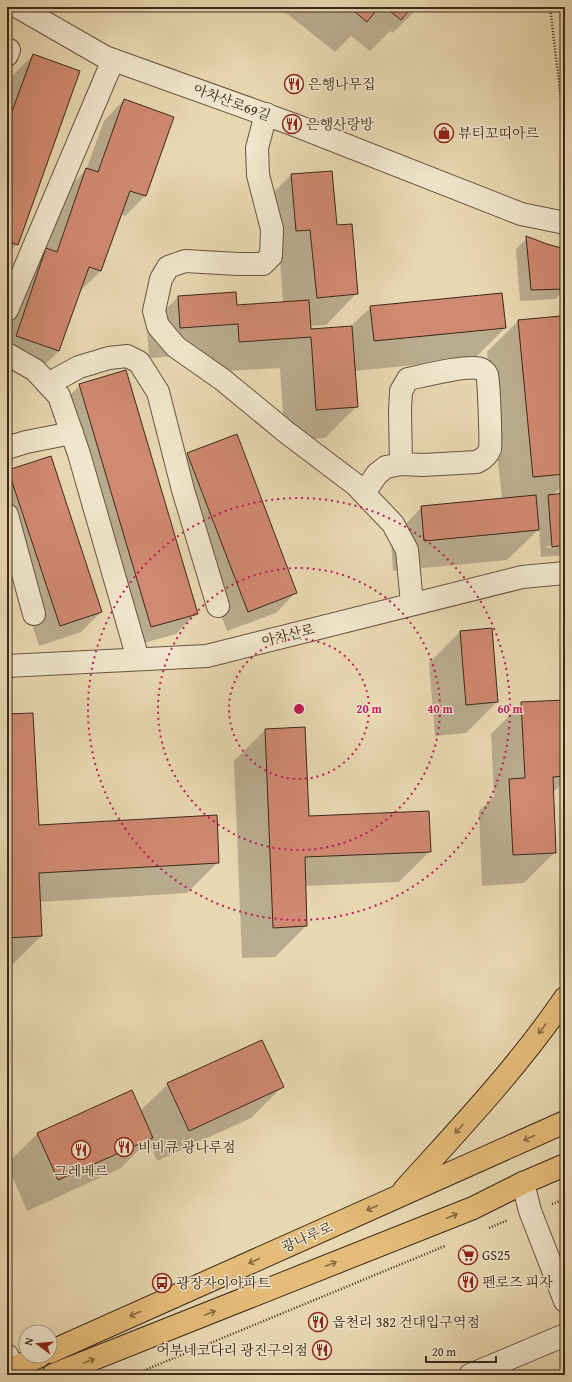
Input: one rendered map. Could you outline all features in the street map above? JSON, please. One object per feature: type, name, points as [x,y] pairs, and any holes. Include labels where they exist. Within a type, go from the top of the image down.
[{"type":"main road","points":[[398,1196],[478,1108],[527,1049],[565,998]]},
{"type":"main road","name":"광나루로","points":[[58,1348],[565,1122]]},
{"type":"main road","points":[[53,1375],[473,1208],[523,1183],[565,1165]]},
{"type":"street","name":"아차산로69길","points":[[18,7],[105,57],[266,114],[521,214],[565,223]]},
{"type":"street","points":[[7,310],[113,60]]},
{"type":"street","points":[[266,114],[257,148],[258,175],[272,229],[271,256],[263,264],[185,261],[168,267],[161,279],[154,311],[158,326],[176,347],[223,380],[286,432],[356,485],[393,524],[408,550],[412,604]]},
{"type":"street","points":[[7,354],[35,370],[59,396],[80,454],[138,659]]},
{"type":"street","points":[[48,384],[79,367],[109,358],[127,356],[139,362],[158,392],[183,490],[218,606]]},
{"type":"street","points":[[364,493],[377,474],[386,467],[401,464],[423,465],[477,462],[485,457],[490,448],[490,425],[487,376],[482,369],[474,367],[428,374],[408,379],[402,391],[400,412],[401,464]]},
{"type":"street","points":[[7,448],[26,442],[72,433]]},
{"type":"street","points":[[7,515],[34,614]]},
{"type":"street","name":"아차산로","points":[[7,666],[207,656],[522,577],[565,573]]},
{"type":"street","points":[[523,1183],[530,1211],[565,1301]]},
{"type":"street","points":[[470,1375],[565,1335]]},
{"type":"path","points":[[550,7],[565,132]]},
{"type":"path","points":[[486,1229],[530,1211],[565,1199]]},
{"type":"path","points":[[133,1375],[449,1244]]},
{"type":"building","points":[[349,7],[379,7],[367,22]]},
{"type":"building","points":[[385,7],[412,7],[401,20]]},
{"type":"building","points":[[33,54],[80,71],[18,245],[7,241],[7,125]]},
{"type":"building","points":[[124,99],[174,117],[146,196],[130,191],[101,271],[89,267],[59,351],[16,336],[46,248],[57,252],[86,168],[98,172]]},
{"type":"building","points":[[332,171],[337,225],[352,224],[358,294],[317,298],[310,230],[296,231],[291,174]]},
{"type":"building","points":[[526,236],[565,249],[565,289],[531,290]]},
{"type":"building","points":[[236,292],[237,305],[309,300],[311,329],[352,326],[358,407],[316,410],[311,337],[239,342],[238,324],[180,328],[178,296]]},
{"type":"building","points":[[502,293],[506,328],[374,341],[370,306]]},
{"type":"building","points":[[561,316],[565,353],[565,474],[533,477],[518,320]]},
{"type":"building","points":[[126,370],[198,614],[151,627],[79,384]]},
{"type":"building","points":[[237,434],[297,593],[248,612],[187,453]]},
{"type":"building","points":[[51,456],[102,612],[60,626],[8,470]]},
{"type":"building","points":[[565,493],[565,545],[552,547],[548,495]]},
{"type":"building","points":[[536,495],[539,530],[424,541],[421,506]]},
{"type":"building","points":[[492,628],[498,702],[466,705],[460,631]]},
{"type":"building","points":[[565,700],[565,776],[553,777],[556,853],[513,855],[509,779],[525,778],[521,702]]},
{"type":"building","points":[[33,713],[39,825],[217,815],[219,863],[39,873],[42,936],[7,938],[7,714]]},
{"type":"building","points":[[305,727],[309,816],[429,811],[431,852],[305,857],[307,926],[273,928],[265,729]]},
{"type":"building","points":[[262,1040],[284,1087],[189,1131],[167,1083]]},
{"type":"building","points":[[132,1090],[153,1138],[58,1180],[37,1133]]},
{"type":"place","name":"은행나무집","points":[[294,84]]},
{"type":"place","name":"은행사랑방","points":[[292,124]]},
{"type":"place","name":"뷰티꼬띠아르","points":[[444,133]]},
{"type":"place","name":"비비큐 광나루점","points":[[124,1147]]},
{"type":"place","name":"그레베르","points":[[81,1150]]},
{"type":"place","name":"GS25","points":[[468,1255]]},
{"type":"place","name":"펜로즈 피자","points":[[468,1282]]},
{"type":"place","name":"광장자이아파트","points":[[162,1283]]},
{"type":"place","name":"읍천리 382 건대입구역점","points":[[318,1322]]},
{"type":"place","name":"어부네코다리 광진구의점","points":[[322,1350]]}]
